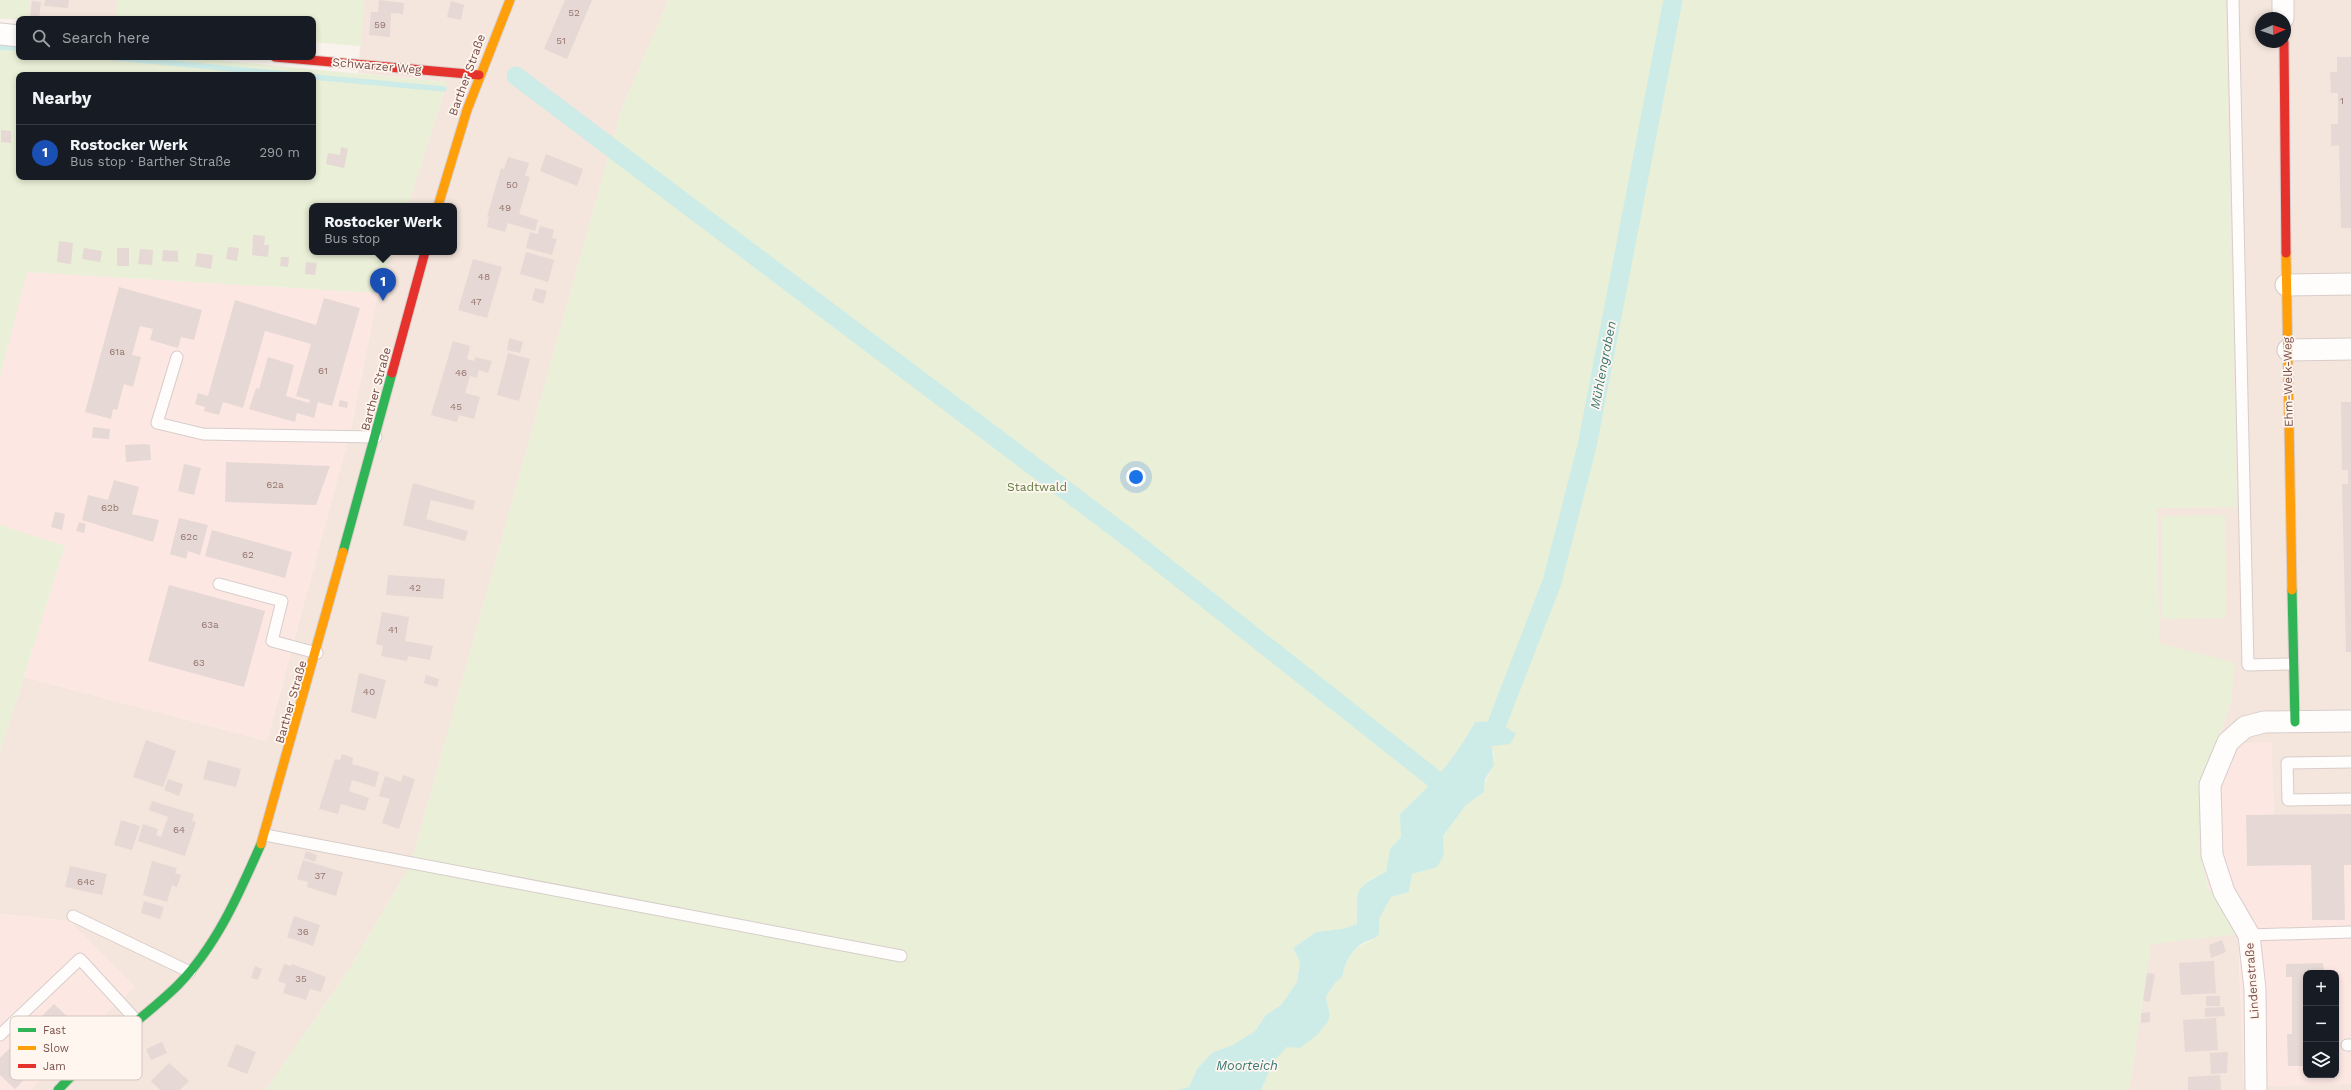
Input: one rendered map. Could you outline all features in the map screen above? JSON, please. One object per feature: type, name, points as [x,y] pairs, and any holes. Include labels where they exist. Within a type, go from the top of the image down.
[{"type":"street","name":"Barther Straße","points":[[439,203],[448,169],[480,75],[510,0]]},
{"type":"street","points":[[2283,0],[2284,12]]},
{"type":"street","points":[[0,34],[16,36]]},
{"type":"street","name":"Ehm-Welk-Weg","points":[[2284,48],[2286,285],[2295,722]]},
{"type":"street","name":"Schwarzer Weg","points":[[309,60],[480,75]]},
{"type":"street","name":"Barther Straße","points":[[140,1016],[190,972],[219,932],[234,906],[265,835],[317,652],[424,255]]},
{"type":"street","points":[[2286,285],[2351,284]]},
{"type":"street","points":[[2288,350],[2351,349]]},
{"type":"street","name":"Lindenstraße","points":[[2256,1090],[2255,989],[2249,935],[2224,892],[2212,855],[2210,785],[2228,742],[2245,727],[2264,722],[2351,721]]},
{"type":"street","name":"Barther Straße","points":[[58,1090],[68,1080]]},
{"type":"lane","points":[[2233,0],[2248,665],[2293,664]]},
{"type":"lane","points":[[177,357],[157,423],[202,434],[376,437]]},
{"type":"lane","points":[[219,584],[282,601],[272,641],[317,652]]},
{"type":"lane","points":[[2351,762],[2286,763],[2288,800],[2351,799]]},
{"type":"lane","points":[[265,835],[901,956]]},
{"type":"lane","points":[[73,916],[190,972]]},
{"type":"lane","points":[[2249,935],[2351,932]]},
{"type":"lane","points":[[20,1016],[80,959],[132,1016]]},
{"type":"lane","points":[[0,1035],[10,1026]]},
{"type":"shaded area","points":[[30,0],[117,0],[116,16],[28,16]]},
{"type":"shaded area","points":[[364,0],[669,0],[622,108],[411,864],[350,968],[266,1090],[31,1090],[40,1080],[142,1080],[142,1016],[103,1016],[135,987],[69,921],[0,914],[0,752],[24,677],[267,741],[351,428],[378,293],[391,255],[457,255],[457,203],[409,203],[447,82],[358,73]]},
{"type":"shaded area","points":[[2225,0],[2351,0],[2351,814],[2274,815],[2271,742],[2216,745],[2231,702],[2159,643],[2157,508],[2237,507]]},
{"type":"shaded area","points":[[27,272],[378,293],[351,428],[267,741],[24,677],[65,546],[0,525],[0,377]]},
{"type":"shaded area","points":[[2271,742],[2274,815],[2246,815],[2247,866],[2311,865],[2312,920],[2345,919],[2344,865],[2351,865],[2351,1084],[2244,1087],[2238,926],[2208,888],[2200,851],[2203,780],[2216,745]]},
{"type":"shaded area","points":[[0,914],[69,921],[135,987],[103,1016],[10,1016],[10,1080],[40,1080],[31,1090],[0,1090]]},
{"type":"shaded area","points":[[2238,934],[2244,1086],[2351,1084],[2351,1090],[2129,1090],[2151,943]]},
{"type":"green space","points":[[0,0],[30,0],[28,16],[16,16],[16,19],[0,19]]},
{"type":"green space","points":[[117,0],[364,0],[361,46],[316,42],[316,16],[116,16]]},
{"type":"green space","name":"Stadtwald","points":[[669,0],[2225,0],[2237,507],[2157,508],[2159,643],[2235,663],[2231,702],[2203,780],[2200,851],[2208,888],[2238,926],[2238,934],[2151,944],[2129,1090],[1261,1090],[1274,1061],[1287,1047],[1330,1016],[1326,997],[1335,983],[1343,976],[1346,963],[1352,953],[1361,945],[1373,940],[1379,919],[1391,897],[1409,892],[1412,874],[1444,855],[1443,836],[1466,805],[1484,792],[1486,779],[1493,765],[1494,753],[1490,742],[1475,722],[1451,760],[1401,814],[1401,837],[1390,849],[1386,872],[1368,881],[1359,890],[1357,896],[1357,924],[1342,929],[1316,932],[1293,948],[1300,962],[1297,982],[1281,1005],[1266,1015],[1255,1031],[1233,1045],[1213,1052],[1197,1069],[1189,1087],[1176,1090],[266,1090],[350,968],[411,864],[622,108]]},
{"type":"green space","points":[[0,41],[16,42],[16,60],[215,60],[447,82],[409,203],[309,203],[309,255],[391,255],[378,293],[27,272],[0,377]]},
{"type":"green space","points":[[2225,515],[2226,618],[2162,619],[2161,516]]},
{"type":"green space","points":[[0,525],[65,546],[0,752]]},
{"type":"water","name":"Moorteich","points":[[1498,721],[1516,734],[1510,744],[1492,746],[1494,765],[1485,779],[1484,792],[1466,805],[1443,836],[1444,855],[1437,867],[1412,874],[1409,892],[1391,897],[1379,919],[1379,934],[1360,945],[1350,955],[1346,963],[1343,976],[1335,983],[1326,997],[1330,1016],[1327,1023],[1317,1035],[1300,1048],[1287,1047],[1274,1061],[1261,1090],[1176,1090],[1189,1087],[1197,1069],[1213,1052],[1233,1045],[1255,1031],[1266,1015],[1281,1005],[1297,982],[1300,962],[1293,948],[1316,932],[1342,929],[1357,924],[1357,896],[1362,886],[1375,877],[1386,872],[1390,849],[1401,837],[1400,814],[1422,793],[1451,760],[1475,722]]},
{"type":"building","points":[[45,0],[69,0],[68,8],[44,6]]},
{"type":"building","points":[[379,0],[404,3],[403,14],[391,13],[390,37],[369,35],[371,12],[378,12]]},
{"type":"building","points":[[565,0],[592,0],[567,59],[544,49]]},
{"type":"building","points":[[32,1],[41,2],[39,16],[30,16]]},
{"type":"building","points":[[451,1],[464,5],[461,20],[447,17]]},
{"type":"building","points":[[2337,57],[2351,57],[2351,228],[2341,228],[2339,145],[2331,146],[2331,124],[2338,124],[2338,93],[2331,93],[2330,72],[2337,72]]},
{"type":"building","points":[[1,130],[11,131],[11,143],[1,142]]},
{"type":"building","points":[[341,147],[348,149],[344,168],[326,164],[328,153],[340,155]]},
{"type":"building","points":[[546,154],[583,169],[577,186],[540,171]]},
{"type":"building","points":[[508,157],[529,163],[525,176],[530,177],[519,214],[538,220],[535,231],[508,223],[505,232],[487,227],[489,217],[487,217],[501,168],[504,169]]},
{"type":"building","points":[[540,226],[554,230],[552,238],[557,239],[552,255],[526,248],[530,232],[538,234]]},
{"type":"building","points":[[253,235],[265,236],[264,245],[269,245],[268,257],[252,255]]},
{"type":"building","points":[[59,241],[73,243],[71,264],[57,262]]},
{"type":"building","points":[[228,247],[239,248],[237,261],[226,259]]},
{"type":"building","points":[[84,248],[102,251],[100,262],[82,259]]},
{"type":"building","points":[[117,248],[129,248],[129,266],[117,266]]},
{"type":"building","points":[[140,249],[153,250],[152,265],[138,264]]},
{"type":"building","points":[[163,250],[178,251],[178,262],[162,261]]},
{"type":"building","points":[[526,252],[554,260],[548,282],[520,274]]},
{"type":"building","points":[[197,253],[213,255],[211,269],[195,266]]},
{"type":"building","points":[[281,257],[289,257],[288,267],[280,266]]},
{"type":"building","points":[[473,259],[502,267],[487,318],[458,310]]},
{"type":"building","points":[[306,262],[317,263],[315,275],[305,274]]},
{"type":"building","points":[[119,287],[202,310],[194,340],[181,337],[178,348],[150,340],[153,329],[140,326],[132,355],[141,357],[133,387],[124,384],[117,410],[113,409],[111,419],[85,412]]},
{"type":"building","points":[[535,288],[547,291],[543,304],[532,300]]},
{"type":"building","points":[[324,298],[360,308],[332,406],[318,402],[314,418],[297,413],[295,422],[249,409],[256,388],[259,389],[268,357],[294,365],[286,396],[309,403],[310,400],[296,396],[311,344],[265,331],[243,408],[223,402],[219,415],[204,411],[205,407],[195,404],[198,393],[208,396],[235,300],[316,325]]},
{"type":"building","points":[[509,338],[523,342],[520,353],[507,350]]},
{"type":"building","points":[[453,341],[470,346],[467,359],[474,361],[475,357],[492,361],[488,373],[479,370],[477,378],[470,376],[465,393],[480,397],[474,419],[459,415],[457,422],[431,415]]},
{"type":"building","points":[[508,353],[530,359],[519,401],[497,395]]},
{"type":"building","points":[[340,400],[348,402],[347,408],[338,406]]},
{"type":"building","points":[[2341,402],[2351,402],[2351,652],[2346,652],[2342,484],[2348,484],[2348,470],[2342,470]]},
{"type":"building","points":[[93,427],[110,429],[109,439],[92,438]]},
{"type":"building","points":[[125,445],[150,445],[151,460],[126,462]]},
{"type":"building","points":[[226,462],[330,466],[316,505],[225,502]]},
{"type":"building","points":[[184,464],[201,468],[194,495],[178,491]]},
{"type":"building","points":[[114,480],[139,487],[132,514],[159,520],[153,542],[82,520],[88,495],[108,500]]},
{"type":"building","points":[[413,483],[475,501],[473,510],[431,500],[426,519],[468,531],[465,541],[403,525]]},
{"type":"building","points":[[55,512],[65,514],[62,530],[51,527]]},
{"type":"building","points":[[179,518],[208,525],[200,555],[188,551],[186,559],[170,554]]},
{"type":"building","points":[[79,522],[86,524],[84,533],[76,531]]},
{"type":"building","points":[[212,530],[292,552],[285,578],[205,556]]},
{"type":"building","points":[[388,575],[445,579],[443,599],[386,595]]},
{"type":"building","points":[[169,585],[265,611],[244,687],[148,661]]},
{"type":"building","points":[[382,612],[409,617],[405,641],[433,646],[430,660],[408,656],[407,661],[381,656],[383,646],[376,644]]},
{"type":"building","points":[[359,673],[386,680],[376,719],[351,712]]},
{"type":"building","points":[[426,675],[439,679],[437,687],[424,683]]},
{"type":"building","points":[[146,740],[176,751],[163,787],[133,777]]},
{"type":"building","points":[[342,754],[353,758],[352,764],[379,772],[375,787],[352,780],[349,791],[369,798],[365,811],[341,804],[338,814],[319,809],[335,759],[340,760]]},
{"type":"building","points":[[208,760],[241,769],[236,787],[203,779]]},
{"type":"building","points":[[403,775],[415,779],[399,829],[382,823],[390,799],[379,796],[385,776],[401,782]]},
{"type":"building","points":[[168,779],[183,784],[179,796],[164,790]]},
{"type":"building","points":[[152,801],[194,814],[192,821],[196,822],[185,856],[138,841],[143,824],[158,829],[156,835],[161,837],[168,817],[149,810]]},
{"type":"building","points":[[2351,814],[2351,865],[2344,865],[2345,920],[2312,920],[2311,865],[2247,866],[2246,815]]},
{"type":"building","points":[[121,820],[140,826],[132,850],[114,845]]},
{"type":"building","points":[[306,851],[317,855],[315,862],[304,858]]},
{"type":"building","points":[[303,860],[343,872],[336,896],[307,887],[308,882],[297,879]]},
{"type":"building","points":[[152,861],[177,868],[175,873],[181,875],[177,887],[172,885],[167,902],[143,895]]},
{"type":"building","points":[[70,866],[107,874],[102,895],[65,887]]},
{"type":"building","points":[[144,901],[164,907],[160,919],[141,913]]},
{"type":"building","points":[[294,916],[320,925],[313,946],[287,937]]},
{"type":"building","points":[[2222,940],[2226,952],[2211,958],[2209,945]]},
{"type":"building","points":[[2214,961],[2216,993],[2181,995],[2179,963]]},
{"type":"building","points":[[2323,963],[2324,970],[2303,970],[2303,1066],[2288,1066],[2287,1034],[2292,1034],[2292,977],[2286,977],[2286,964]]},
{"type":"building","points":[[284,964],[291,966],[292,964],[326,977],[321,992],[310,989],[306,1000],[283,993],[286,984],[278,981]]},
{"type":"building","points":[[255,966],[262,969],[258,980],[251,978]]},
{"type":"building","points":[[2147,973],[2155,974],[2150,1002],[2143,1001]]},
{"type":"building","points":[[2206,996],[2220,996],[2220,1006],[2206,1006]]},
{"type":"building","points":[[54,1004],[67,1016],[42,1016]]},
{"type":"building","points":[[2224,1007],[2225,1016],[2205,1017],[2205,1008]]},
{"type":"building","points":[[2150,1012],[2150,1022],[2141,1023],[2141,1013]]},
{"type":"building","points":[[2216,1018],[2218,1050],[2185,1052],[2183,1020]]},
{"type":"building","points":[[162,1042],[167,1053],[151,1060],[146,1049]]},
{"type":"building","points":[[236,1044],[256,1052],[247,1074],[227,1066]]},
{"type":"building","points":[[10,1048],[10,1080],[24,1080],[15,1089],[0,1075],[0,1058]]},
{"type":"building","points":[[2228,1052],[2227,1073],[2211,1074],[2210,1053]]},
{"type":"building","points":[[169,1063],[189,1081],[180,1090],[160,1090],[151,1081]]},
{"type":"building","points":[[2220,1075],[2221,1090],[2188,1090],[2188,1077]]},
{"type":"waterway","name":"Mühlengraben","points":[[1498,721],[1552,582],[1587,446],[1673,0]]},
{"type":"waterway","points":[[0,47],[16,48]]},
{"type":"waterway","points":[[139,60],[265,72]]},
{"type":"waterway","points":[[516,76],[1129,538],[1436,780]]},
{"type":"waterway","points":[[316,77],[444,89]]},
{"type":"traffic: fast","points":[[343,552],[392,373]]},
{"type":"traffic: fast","points":[[2292,590],[2295,722]]},
{"type":"traffic: fast","points":[[142,1016],[177,986],[191,971],[215,937],[235,901],[261,844]]},
{"type":"traffic: fast","points":[[58,1090],[68,1080]]},
{"type":"traffic: slow","points":[[439,203],[467,110],[510,0]]},
{"type":"traffic: slow","points":[[2286,253],[2292,590]]},
{"type":"traffic: slow","points":[[261,844],[343,552]]},
{"type":"traffic: jam","points":[[2284,48],[2286,253]]},
{"type":"traffic: jam","points":[[309,60],[479,75]]},
{"type":"traffic: jam","points":[[392,373],[424,255]]},
{"type":"place","name":"Rostocker Werk","points":[[383,301]]}]
